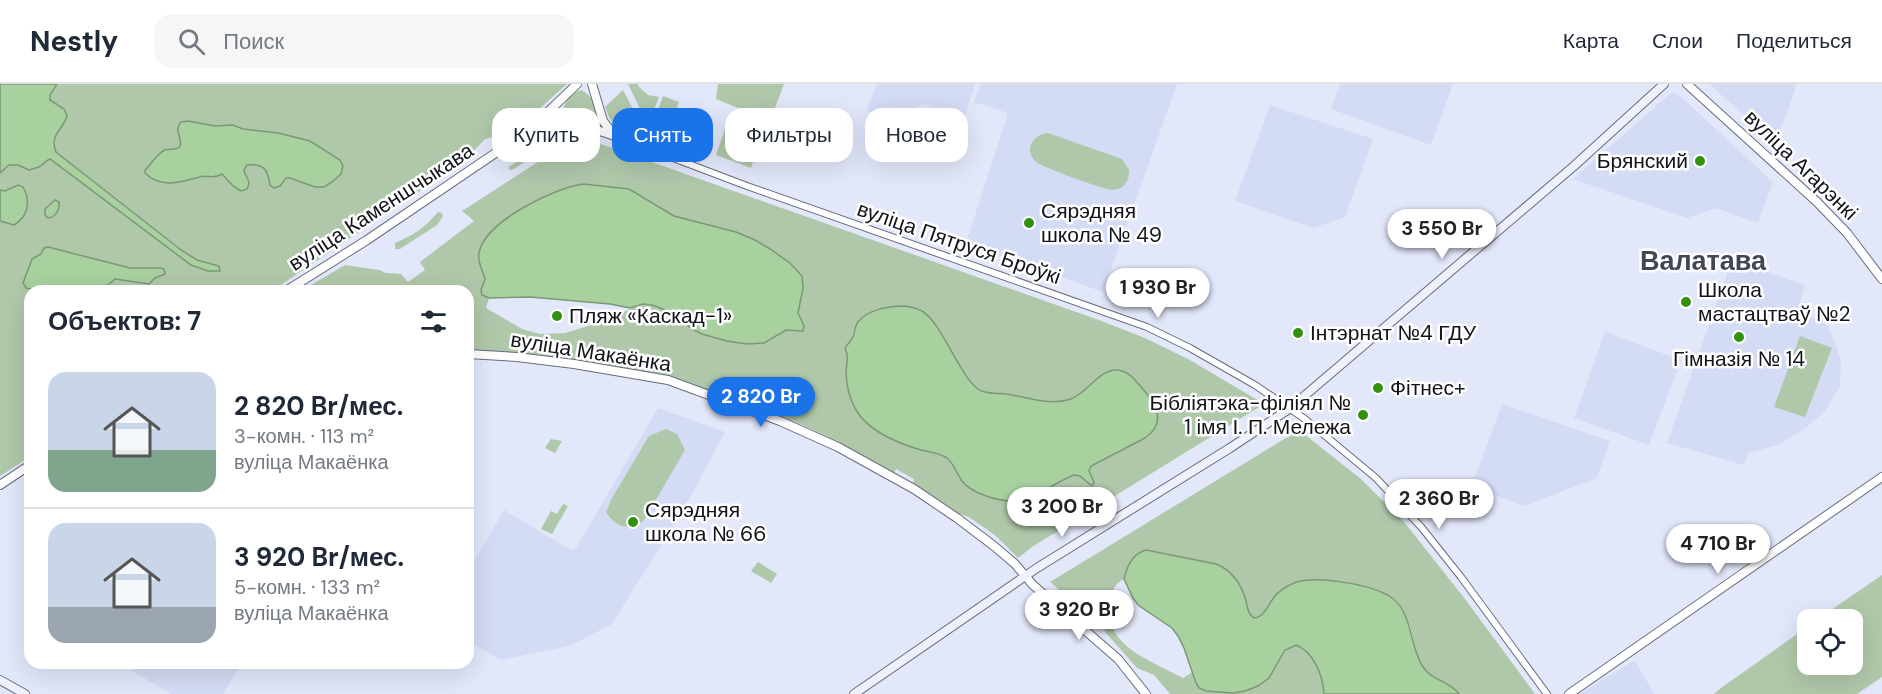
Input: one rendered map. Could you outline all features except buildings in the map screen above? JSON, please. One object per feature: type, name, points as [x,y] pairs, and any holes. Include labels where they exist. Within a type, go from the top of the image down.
[{"type":"main road","points":[[854,694],[1025,577],[1289,409],[1574,166],[1664,84]]},
{"type":"main road","points":[[0,680],[25,694]]},
{"type":"street","points":[[592,84],[598,108]]},
{"type":"street","name":"вуліца Агарэнкі","points":[[1687,84],[1817,202],[1847,233],[1882,279]]},
{"type":"street","points":[[575,86],[585,88],[595,98]]},
{"type":"street","name":"вуліца Каменшчыкава","points":[[554,108],[575,86]]},
{"type":"street","points":[[560,102],[560,108]]},
{"type":"street","points":[[600,114],[612,132]]},
{"type":"street","name":"вуліца Каменшчыкава","points":[[296,285],[492,155]]},
{"type":"street","name":"вуліца Пятруся Броўкі","points":[[684,162],[1147,327],[1190,348],[1255,385],[1305,419],[1376,478],[1395,497],[1461,577],[1547,694]]},
{"type":"street","name":"вуліца Макаёнка","points":[[474,354],[574,364],[668,380],[780,421],[838,447],[914,489],[994,546],[1015,564],[1025,577],[1118,659],[1146,694]]},
{"type":"street","points":[[0,485],[24,469]]},
{"type":"street","points":[[1569,694],[1882,477]]},
{"type":"shaded area","points":[[0,84],[567,84],[540,108],[492,108],[492,137],[485,139],[464,161],[281,285],[24,285],[24,461],[0,476]]},
{"type":"shaded area","points":[[0,84],[57,84],[50,95],[50,100],[64,109],[67,116],[55,137],[56,152],[181,250],[197,260],[219,266],[220,271],[208,271],[191,265],[50,159],[39,167],[29,170],[18,165],[9,165],[0,173]]},
{"type":"shaded area","points":[[628,84],[638,84],[648,95],[659,97],[655,108],[640,108]]},
{"type":"shaded area","points":[[718,84],[784,84],[775,108],[738,108],[716,99]]},
{"type":"shaded area","points":[[877,84],[975,84],[967,108],[935,108],[923,104],[915,108],[868,108]]},
{"type":"shaded area","points":[[980,84],[1177,84],[1103,292],[966,243],[1008,113],[974,102]]},
{"type":"shaded area","points":[[1340,84],[1453,84],[1431,145],[1331,109]]},
{"type":"shaded area","points":[[1709,84],[1797,84],[1776,143]]},
{"type":"shaded area","points":[[581,90],[585,92],[595,108],[564,108],[574,93]]},
{"type":"shaded area","points":[[623,90],[632,108],[612,108],[612,121],[605,107]]},
{"type":"shaded area","points":[[1671,93],[1677,93],[1773,182],[1758,223],[1716,208],[1687,218],[1573,179]]},
{"type":"shaded area","points":[[663,96],[679,102],[677,108],[659,108]]},
{"type":"shaded area","points":[[1270,105],[1373,139],[1345,217],[1313,228],[1235,201]]},
{"type":"shaded area","points":[[188,121],[215,126],[233,125],[243,129],[278,133],[310,141],[340,160],[343,166],[341,174],[324,187],[315,187],[286,178],[280,186],[274,188],[270,185],[268,175],[261,166],[247,165],[244,170],[249,181],[248,186],[247,189],[241,191],[222,174],[171,183],[151,178],[145,170],[162,152],[180,147],[178,128],[181,122]]},
{"type":"shaded area","points":[[725,129],[725,158],[716,155]]},
{"type":"shaded area","points":[[1048,133],[1122,159],[1129,170],[1126,183],[1121,188],[1109,189],[1036,162],[1030,153],[1032,143],[1038,136]]},
{"type":"shaded area","points":[[600,144],[612,148],[612,162],[652,162],[1145,338],[1190,360],[1264,404],[1032,547],[1018,558],[996,536],[969,517],[954,512],[913,483],[914,479],[896,469],[894,474],[859,453],[782,416],[700,387],[617,367],[577,361],[474,353],[474,285],[311,285],[345,265],[401,274],[408,282],[425,270],[420,262],[474,221],[462,211],[538,162],[600,162]],"holes":[[[584,184],[629,189],[674,216],[730,230],[755,240],[786,261],[802,276],[803,288],[798,310],[803,330],[786,330],[761,344],[738,343],[702,334],[667,309],[647,304],[565,333],[540,334],[522,329],[486,308],[489,298],[483,296],[481,292],[485,279],[480,264],[480,253],[490,233]],[[900,306],[916,308],[928,316],[936,326],[960,367],[976,388],[985,392],[1056,402],[1071,399],[1105,374],[1121,370],[1132,377],[1153,403],[1157,416],[1154,430],[1148,436],[1090,467],[1089,472],[1094,482],[1091,486],[1080,476],[1074,475],[1025,500],[1015,501],[999,499],[974,490],[966,484],[945,457],[914,447],[855,408],[851,400],[846,379],[846,347],[856,325],[869,314],[882,310]]]},
{"type":"shaded area","points":[[516,162],[525,162],[512,170],[508,169]]},
{"type":"shaded area","points":[[735,162],[753,162],[751,168]]},
{"type":"shaded area","points":[[584,184],[629,189],[674,216],[736,232],[770,249],[790,263],[802,276],[803,288],[798,313],[804,326],[803,331],[786,330],[764,343],[747,344],[702,334],[671,312],[652,305],[643,304],[630,308],[530,297],[489,298],[482,295],[481,290],[485,279],[479,263],[479,253],[484,241],[493,230],[507,218],[539,199]]},
{"type":"shaded area","points":[[18,185],[23,187],[27,198],[25,213],[14,225],[0,221],[0,190],[5,191]]},
{"type":"shaded area","points":[[55,200],[59,202],[58,210],[55,215],[48,218],[45,215],[45,209]]},
{"type":"shaded area","points":[[438,212],[443,216],[437,225],[400,249],[395,249],[395,243],[419,230]]},
{"type":"shaded area","points":[[48,247],[130,268],[161,268],[164,269],[165,274],[155,278],[149,284],[115,279],[108,285],[24,285],[32,259],[41,254],[44,248]]},
{"type":"shaded area","points":[[1732,260],[1805,285],[1798,309],[1828,326],[1841,360],[1840,387],[1825,411],[1807,427],[1780,444],[1748,453],[1744,465],[1667,443]]},
{"type":"shaded area","points":[[905,306],[920,310],[930,318],[969,380],[985,392],[1042,401],[1064,401],[1077,396],[1104,374],[1120,370],[1134,379],[1155,406],[1158,419],[1156,426],[1145,438],[1091,466],[1089,471],[1094,482],[1092,486],[1080,476],[1074,475],[1036,495],[1020,500],[999,500],[978,493],[962,481],[947,458],[884,436],[868,425],[851,401],[845,348],[857,324],[873,311]]},
{"type":"shaded area","points":[[1605,332],[1681,360],[1649,445],[1574,418]]},
{"type":"shaded area","points":[[1800,336],[1832,348],[1805,417],[1774,407]]},
{"type":"shaded area","points":[[1502,404],[1610,441],[1597,478],[1524,506],[1472,486]]},
{"type":"shaded area","name":"Сярэдняя школа № 66","points":[[658,408],[725,432],[686,505],[612,624],[569,646],[501,660],[474,644],[474,562],[504,510],[571,550],[576,548]]},
{"type":"shaded area","points":[[666,429],[677,434],[685,450],[644,520],[628,527],[618,524],[606,512],[612,498],[649,436]]},
{"type":"shaded area","points":[[1299,430],[1361,479],[1405,523],[1535,694],[1459,694],[1424,669],[1419,661],[1404,612],[1364,587],[1318,581],[1294,583],[1279,591],[1261,616],[1254,618],[1249,615],[1244,594],[1235,578],[1216,564],[1146,551],[1132,558],[1124,579],[1114,588],[1110,601],[1109,617],[1113,630],[1132,650],[1183,678],[1193,672],[1196,684],[1201,688],[1215,692],[1231,692],[1246,691],[1263,682],[1271,675],[1282,654],[1296,645],[1313,659],[1322,680],[1324,694],[1170,694],[1154,675],[1137,668],[1103,627],[1050,582]]},
{"type":"shaded area","points":[[551,439],[562,441],[555,453],[545,448]]},
{"type":"shaded area","points":[[563,504],[568,506],[552,534],[541,529],[551,511],[557,514]]},
{"type":"shaded area","points":[[1146,550],[1222,567],[1239,584],[1249,613],[1254,618],[1264,613],[1281,590],[1303,581],[1341,582],[1368,587],[1388,595],[1403,611],[1423,667],[1459,694],[1324,694],[1322,680],[1313,659],[1296,645],[1285,650],[1269,678],[1258,686],[1233,693],[1206,691],[1199,688],[1178,636],[1172,628],[1138,605],[1124,579],[1131,561],[1137,554]]},
{"type":"shaded area","points":[[758,562],[777,574],[771,583],[751,571]]},
{"type":"shaded area","points":[[1882,575],[1882,677],[1857,694],[1714,694],[1797,634],[1797,675],[1863,675],[1863,609],[1833,609]]},
{"type":"shaded area","points":[[1635,660],[1654,694],[1579,694]]},
{"type":"shaded area","points":[[136,669],[238,669],[223,694],[171,694],[134,672]]},
{"type":"place","name":"Брянский","points":[[1700,161]]},
{"type":"place","name":"Сярэдняя школа № 49","points":[[1029,223]]},
{"type":"place","name":"Школа мастацтваў №2","points":[[1686,302]]},
{"type":"place","name":"Пляж «Каскад-1»","points":[[557,316]]},
{"type":"place","name":"Інтэрнат №4 ГДУ","points":[[1298,333]]},
{"type":"place","name":"Гімназія № 14","points":[[1739,337]]},
{"type":"place","name":"Фітнес+","points":[[1378,388]]},
{"type":"place","name":"Бібліятэка-філіял № 1 імя І. П. Мележа","points":[[1363,415]]},
{"type":"place","name":"Сярэдняя школа № 66","points":[[633,522]]},
{"type":"district","name":"Валатава","points":[[1703,260]]}]
